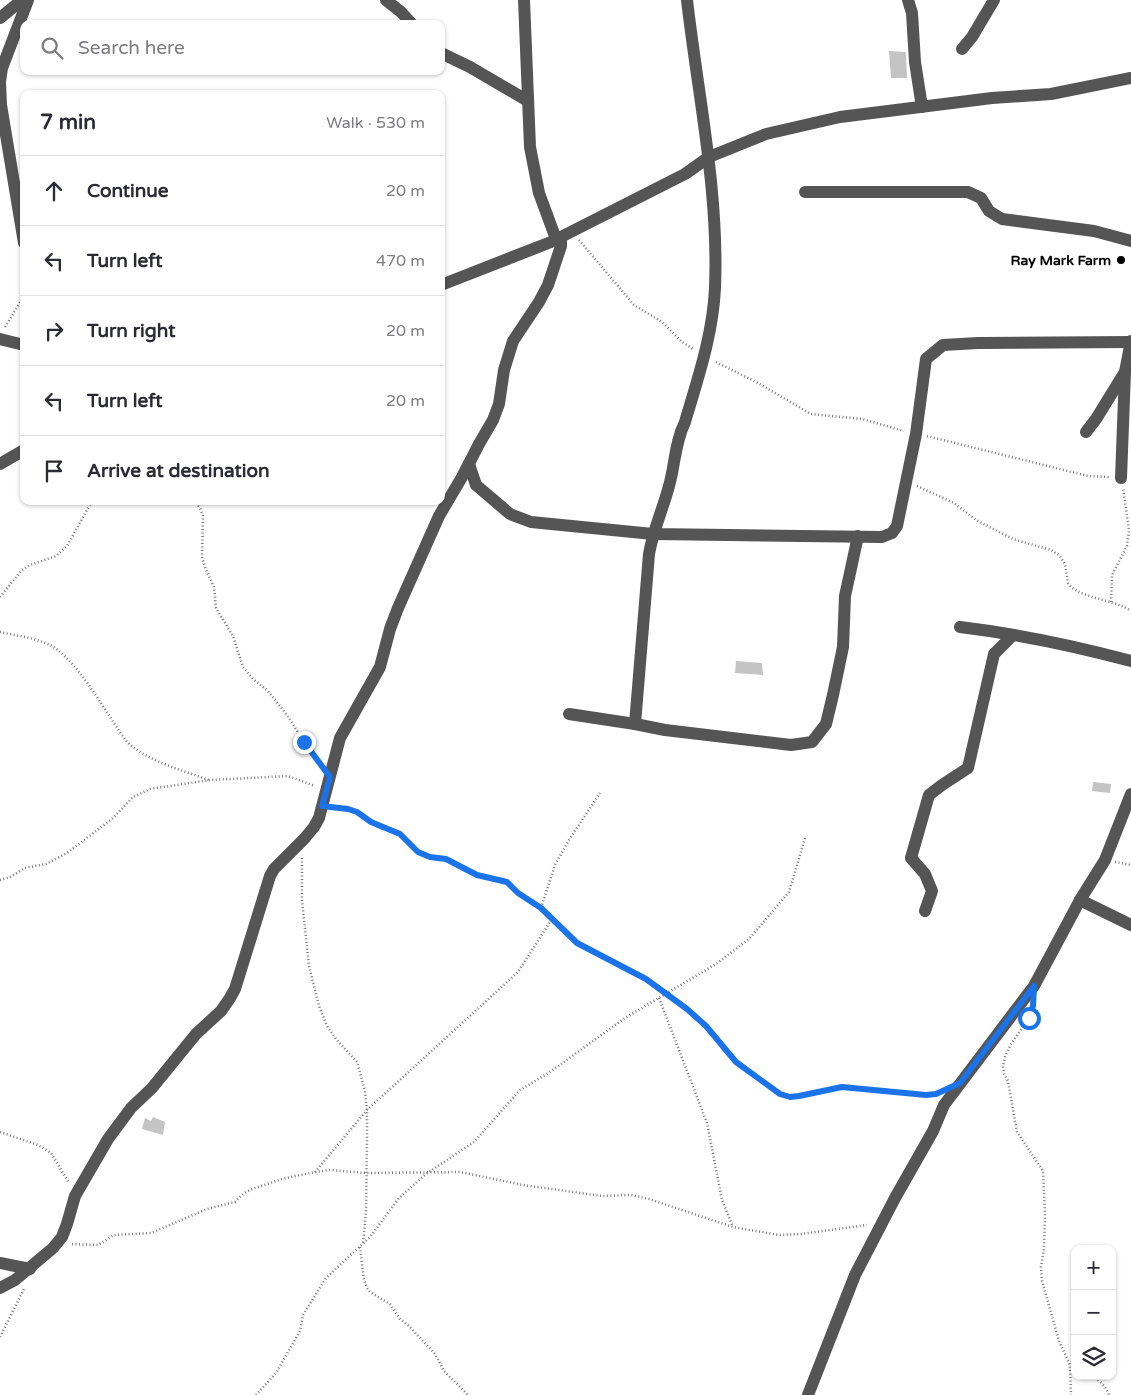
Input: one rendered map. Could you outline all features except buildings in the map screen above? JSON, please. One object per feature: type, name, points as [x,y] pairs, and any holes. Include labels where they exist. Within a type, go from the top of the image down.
[{"type":"street","points":[[3,14],[22,0]]},
{"type":"street","points":[[20,20],[28,0]]},
{"type":"street","points":[[386,0],[408,20]]},
{"type":"street","points":[[0,1288],[15,1280],[46,1256],[57,1242],[67,1224],[75,1196],[108,1139],[131,1108],[152,1088],[196,1034],[221,1011],[235,989],[270,876],[274,869],[304,839],[319,818],[340,738],[380,667],[390,629],[428,538],[496,412],[504,370],[513,341],[548,285],[563,236],[539,193],[530,147],[524,0]]},
{"type":"street","points":[[634,724],[649,554],[653,534],[669,486],[680,431],[685,422],[705,357],[715,290],[714,228],[709,157],[687,0]]},
{"type":"street","points":[[908,0],[912,13],[922,107]]},
{"type":"street","points":[[962,49],[972,37],[994,0]]},
{"type":"street","points":[[20,21],[2,68],[0,82],[1,105],[20,219]]},
{"type":"street","points":[[445,55],[470,67],[528,101]]},
{"type":"street","points":[[445,283],[563,236],[685,174],[709,157],[766,134],[840,117],[992,98],[1050,94],[1131,78]]},
{"type":"street","points":[[805,192],[968,192],[981,198],[989,211],[1002,219],[1094,231],[1131,241]]},
{"type":"street","points":[[2,333],[20,343]]},
{"type":"street","points":[[469,464],[476,485],[510,514],[531,522],[653,534],[882,537],[892,534],[897,526],[916,434],[926,359],[943,345],[1131,342],[1125,372],[1121,478]]},
{"type":"street","points":[[1086,432],[1125,372]]},
{"type":"street","points":[[0,464],[20,452]]},
{"type":"street","points":[[569,714],[664,730],[791,745],[812,742],[826,724],[833,695],[843,647],[845,596],[858,536]]},
{"type":"street","points":[[960,627],[1085,648],[1131,661]]},
{"type":"street","points":[[925,911],[932,891],[925,874],[911,858],[929,796],[942,784],[968,768],[994,654],[1013,635]]},
{"type":"street","points":[[808,1395],[855,1274],[933,1131],[944,1105],[1034,986],[1080,900],[1104,860],[1131,794]]},
{"type":"street","points":[[1080,900],[1131,925]]},
{"type":"street","points":[[0,1263],[31,1268]]},
{"type":"path","points":[[563,236],[634,305],[662,322],[681,341],[705,357],[811,414],[862,419],[1088,476],[1121,478],[1129,530],[1127,546],[1112,575],[1111,602]]},
{"type":"path","points":[[2,333],[20,303]]},
{"type":"path","points":[[906,481],[954,504],[976,520],[1014,539],[1051,550],[1063,559],[1068,583],[1071,587],[1084,594],[1123,606],[1131,611]]},
{"type":"path","points":[[0,597],[22,570],[30,565],[56,556],[67,546],[90,505]]},
{"type":"path","points":[[197,505],[203,516],[202,556],[214,587],[216,608],[233,636],[243,667],[252,679],[267,690],[287,715],[330,777]]},
{"type":"path","points":[[0,632],[30,638],[54,647],[70,661],[127,742],[136,750],[210,780]]},
{"type":"path","points":[[0,880],[10,877],[25,868],[46,864],[67,853],[113,818],[133,797],[150,789],[210,780],[288,776],[326,791]]},
{"type":"path","points":[[541,908],[555,865],[600,793]]},
{"type":"path","points":[[322,806],[357,812],[371,822],[400,834],[418,852],[430,857],[446,859],[477,875],[507,882],[518,893],[541,908],[577,943],[646,979],[665,993],[706,1026],[736,1062],[785,1096],[799,1096],[842,1087],[931,1095],[960,1083]]},
{"type":"path","points":[[256,1395],[276,1373],[300,1332],[303,1315],[326,1278],[370,1237],[399,1198],[426,1174],[474,1142],[520,1090],[550,1072],[625,1018],[716,964],[749,939],[789,892],[805,838]]},
{"type":"path","points":[[304,839],[301,870],[302,900],[309,966],[319,1006],[327,1026],[336,1040],[357,1062],[365,1091],[367,1110],[366,1212],[363,1244]]},
{"type":"path","points":[[315,1172],[367,1110],[518,972],[552,919]]},
{"type":"path","points":[[659,998],[707,1123],[722,1200],[733,1227]]},
{"type":"path","points":[[1033,1006],[1029,1018],[1011,1044],[1003,1066],[1004,1074],[1008,1081],[1018,1132],[1043,1171],[1046,1214],[1041,1268],[1042,1281],[1059,1341],[1070,1365],[1071,1395]]},
{"type":"path","points":[[0,1132],[38,1145],[51,1153],[66,1176],[75,1196]]},
{"type":"path","points":[[57,1242],[83,1246],[98,1245],[114,1235],[151,1233],[206,1210],[235,1202],[244,1193],[255,1188],[282,1179],[330,1170],[426,1174],[460,1172],[522,1185],[602,1196],[631,1195],[649,1199],[733,1227],[785,1235],[883,1222]]},
{"type":"path","points":[[360,1247],[364,1280],[367,1288],[370,1292],[390,1304],[400,1319],[409,1326],[434,1354],[444,1371],[468,1395]]},
{"type":"path","points":[[0,1337],[22,1294],[31,1268]]},
{"type":"path","points":[[1099,1380],[1107,1389],[1109,1395]]},
{"type":"place","name":"Ray Mark Farm","points":[[1121,260]]},
{"type":"route","points":[[304,742],[330,777],[322,806],[357,812],[376,825],[394,830],[418,852],[430,857],[446,859],[477,875],[507,882],[518,893],[541,908],[577,943],[646,979],[687,1009],[720,1040],[740,1066],[785,1096],[799,1096],[842,1087],[926,1095],[936,1094],[960,1083],[1034,986],[1033,1006],[1029,1018]]}]
